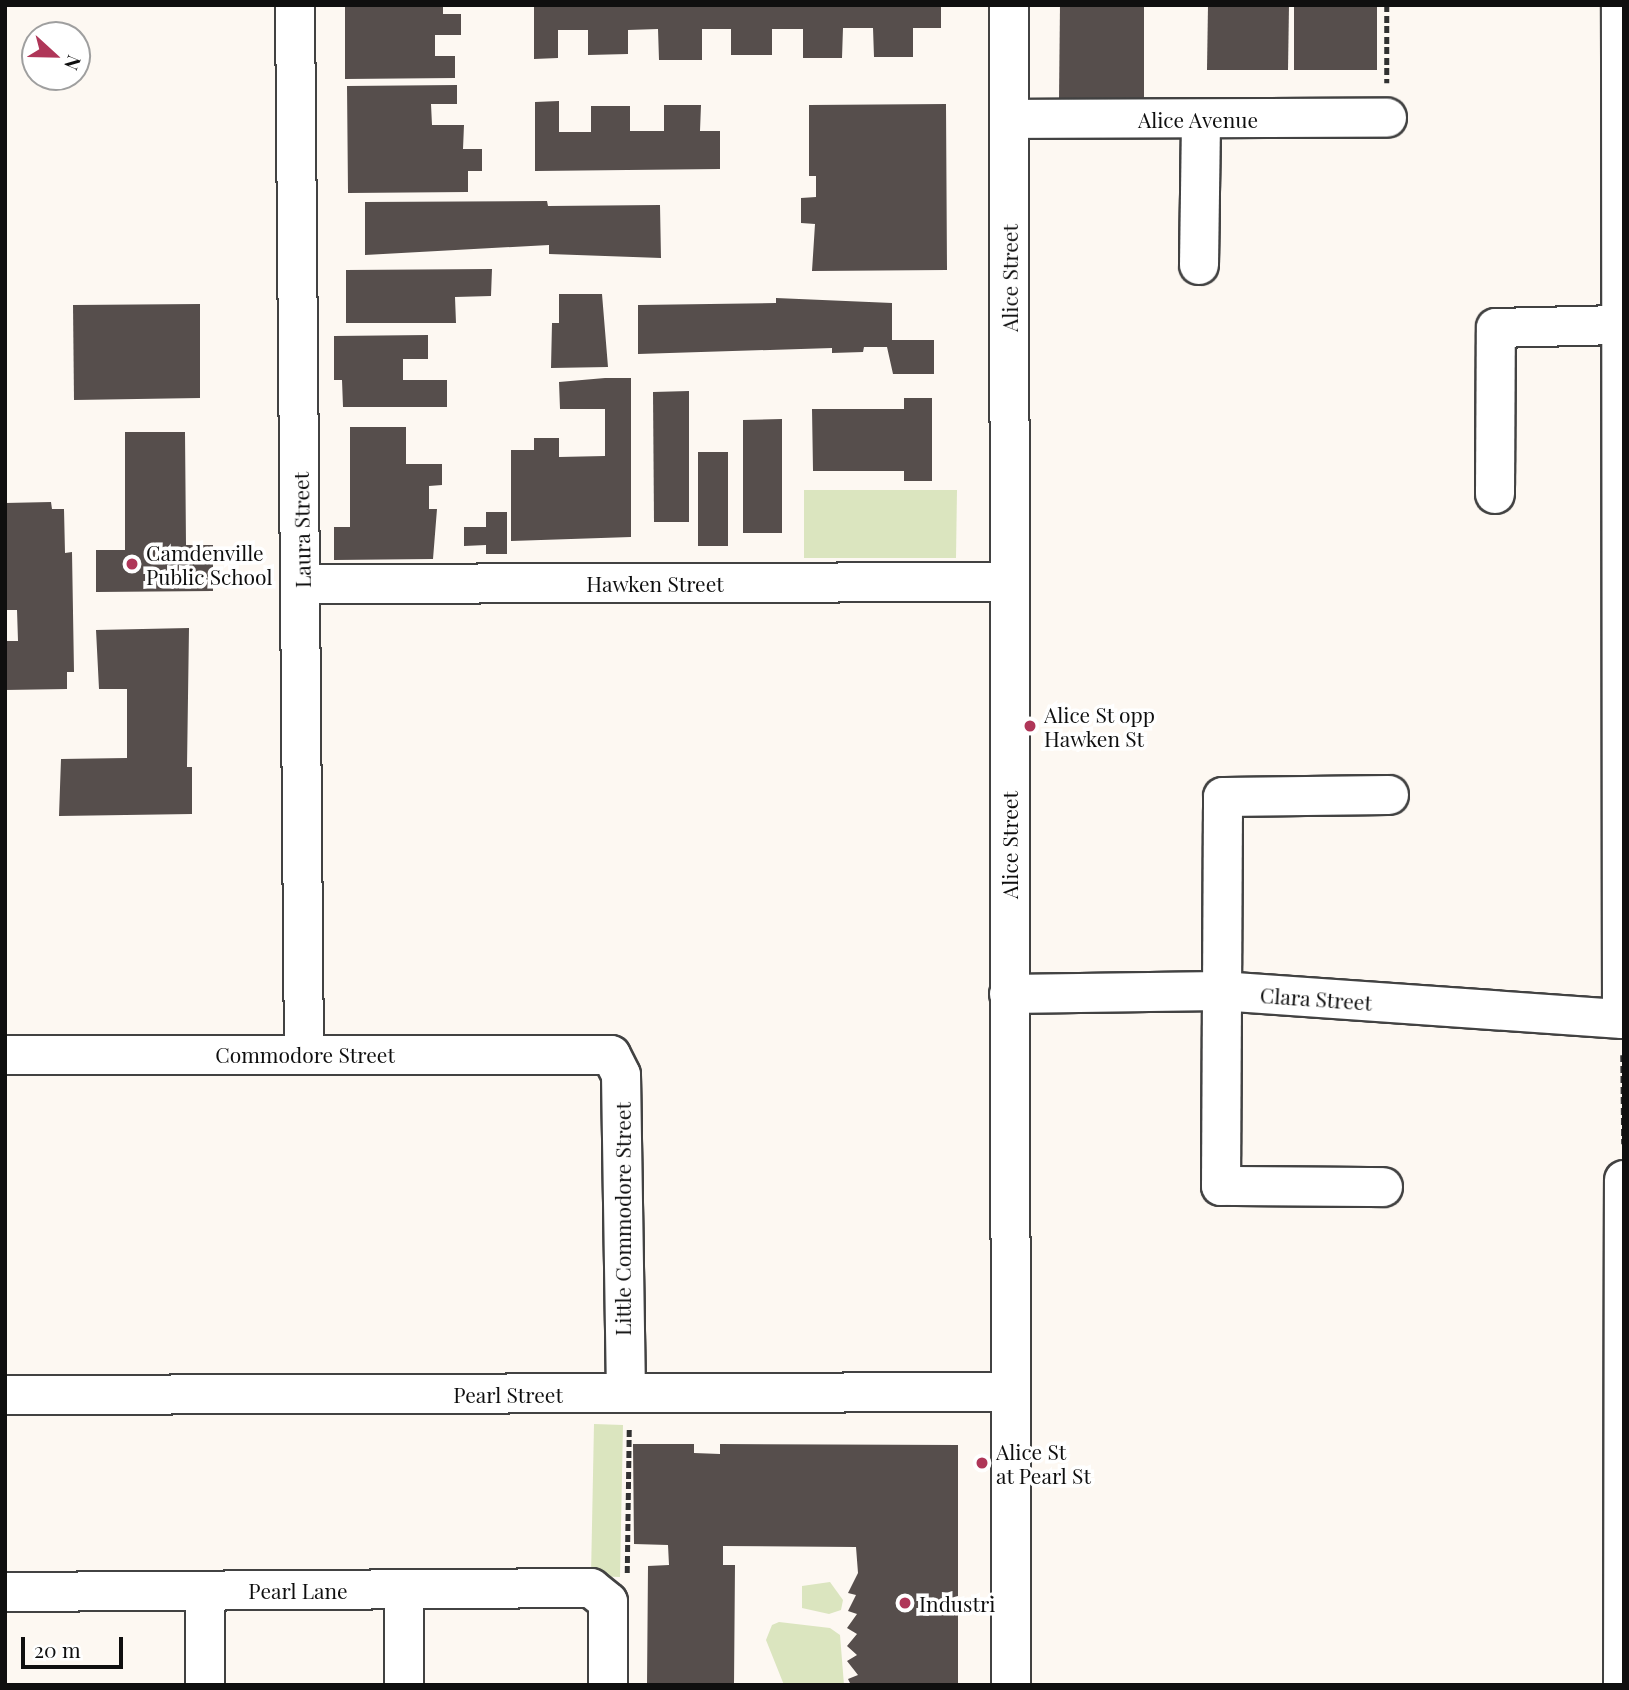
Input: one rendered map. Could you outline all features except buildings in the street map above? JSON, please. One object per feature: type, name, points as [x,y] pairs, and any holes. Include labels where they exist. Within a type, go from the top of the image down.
[{"type":"street","name":"Laura Street","points":[[295,5],[303,1054]]},
{"type":"street","name":"Alice Street","points":[[1009,5],[1011,1685]]},
{"type":"street","points":[[1621,5],[1622,1019]]},
{"type":"street","name":"Alice Avenue","points":[[1009,119],[1387,118]]},
{"type":"street","points":[[1199,265],[1201,119]]},
{"type":"street","points":[[1495,494],[1496,328],[1622,325]]},
{"type":"street","name":"Hawken Street","points":[[301,584],[1008,582]]},
{"type":"street","points":[[1383,1187],[1221,1186],[1223,797],[1390,795]]},
{"type":"street","name":"Clara Street","points":[[1009,994],[1220,991],[1622,1019]]},
{"type":"street","name":"Commodore Street","points":[[5,1055],[604,1053]]},
{"type":"street","name":"Little Commodore Street","points":[[604,1053],[617,1061],[621,1075],[627,1406]]},
{"type":"street","points":[[1622,1685],[1624,1180]]},
{"type":"street","name":"Pearl Street","points":[[5,1395],[627,1406],[1010,1392]]},
{"type":"street","points":[[608,1685],[609,1588]]},
{"type":"street","name":"Pearl Lane","points":[[5,1592],[609,1588]]},
{"type":"street","points":[[404,1590],[404,1685]]},
{"type":"street","points":[[205,1591],[205,1685]]},
{"type":"path","points":[[1387,5],[1387,118]]},
{"type":"path","points":[[1622,1019],[1624,1158]]},
{"type":"path","points":[[609,1588],[627,1406]]},
{"type":"green space","points":[[804,490],[957,490],[956,558],[804,558]]},
{"type":"green space","points":[[594,1424],[623,1425],[620,1577],[591,1576]]},
{"type":"green space","points":[[830,1582],[843,1600],[841,1610],[829,1614],[802,1608],[802,1586]]},
{"type":"green space","points":[[779,1622],[830,1628],[840,1635],[844,1685],[784,1685],[766,1640],[772,1625]]},
{"type":"place","name":"Camdenville Public School","points":[[132,564]]},
{"type":"place","name":"Alice St opp Hawken St","points":[[1030,726]]},
{"type":"place","name":"Alice St at Pearl St","points":[[982,1463]]},
{"type":"place","name":"Industri","points":[[905,1603]]}]
